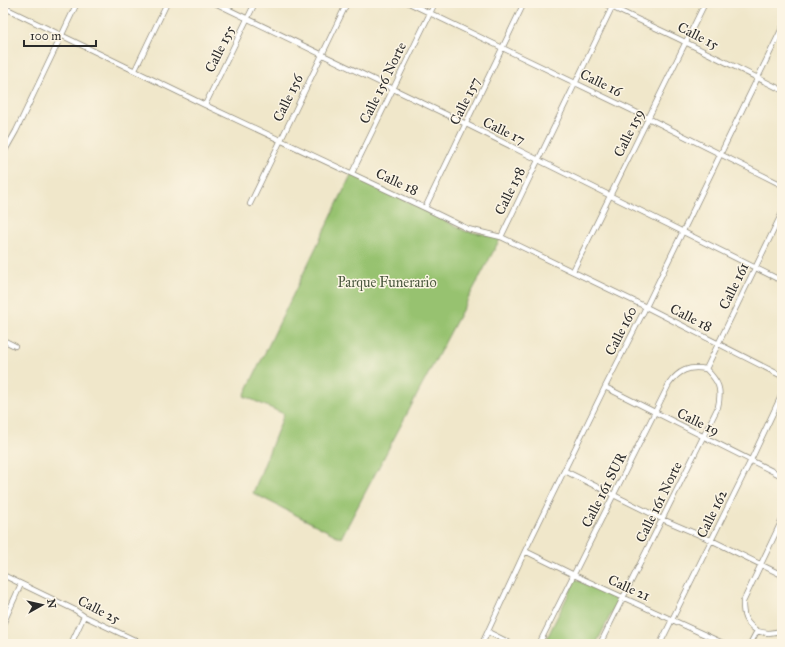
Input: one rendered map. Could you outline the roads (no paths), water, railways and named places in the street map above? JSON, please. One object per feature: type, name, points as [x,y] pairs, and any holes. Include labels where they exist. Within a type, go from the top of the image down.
[{"type":"street","points":[[3,154],[77,3]]},
{"type":"street","points":[[135,70],[167,3]]},
{"type":"street","name":"Calle 17","points":[[215,3],[466,124],[782,281]]},
{"type":"street","name":"Calle 155","points":[[205,105],[255,3]]},
{"type":"street","name":"Calle 156","points":[[250,204],[321,54],[347,3]]},
{"type":"street","name":"Calle 16","points":[[409,3],[648,118],[782,185]]},
{"type":"street","name":"Calle 156 Norte","points":[[352,173],[392,88],[435,3]]},
{"type":"street","name":"Calle 157","points":[[425,208],[524,3]]},
{"type":"street","name":"Calle 15","points":[[603,3],[613,5],[782,90]]},
{"type":"street","name":"Calle 159","points":[[573,271],[705,3]]},
{"type":"street","name":"Calle 158","points":[[501,237],[613,5]]},
{"type":"street","name":"Calle 18","points":[[4,8],[468,229],[501,237],[573,271],[782,376]]},
{"type":"street","name":"Calle 160","points":[[482,644],[525,551],[782,28]]},
{"type":"street","name":"Calle 161","points":[[706,369],[782,213]]},
{"type":"street","points":[[3,340],[15,346]]},
{"type":"street","name":"Calle 161 SUR","points":[[539,644],[675,376],[681,371],[692,368],[706,369]]},
{"type":"street","name":"Calle 161 Norte","points":[[600,644],[718,407],[720,389],[717,381],[706,369]]},
{"type":"street","name":"Calle 19","points":[[605,387],[782,476]]},
{"type":"street","name":"Calle 162","points":[[660,644],[782,394]]},
{"type":"street","points":[[565,471],[662,519],[711,540],[782,575]]},
{"type":"street","points":[[782,520],[742,602],[742,612],[745,619],[748,624],[757,631],[765,634],[782,630]]},
{"type":"street","name":"Calle 21","points":[[525,551],[574,576],[673,619],[725,644]]},
{"type":"street","name":"Calle 25","points":[[3,575],[143,644]]},
{"type":"street","points":[[3,624],[21,584]]},
{"type":"street","points":[[71,644],[84,616]]},
{"type":"street","points":[[750,644],[757,631]]},
{"type":"street","points":[[488,632],[511,644]]},
{"type":"park label","name":"Parque Funerario","points":[[387,282]]}]
